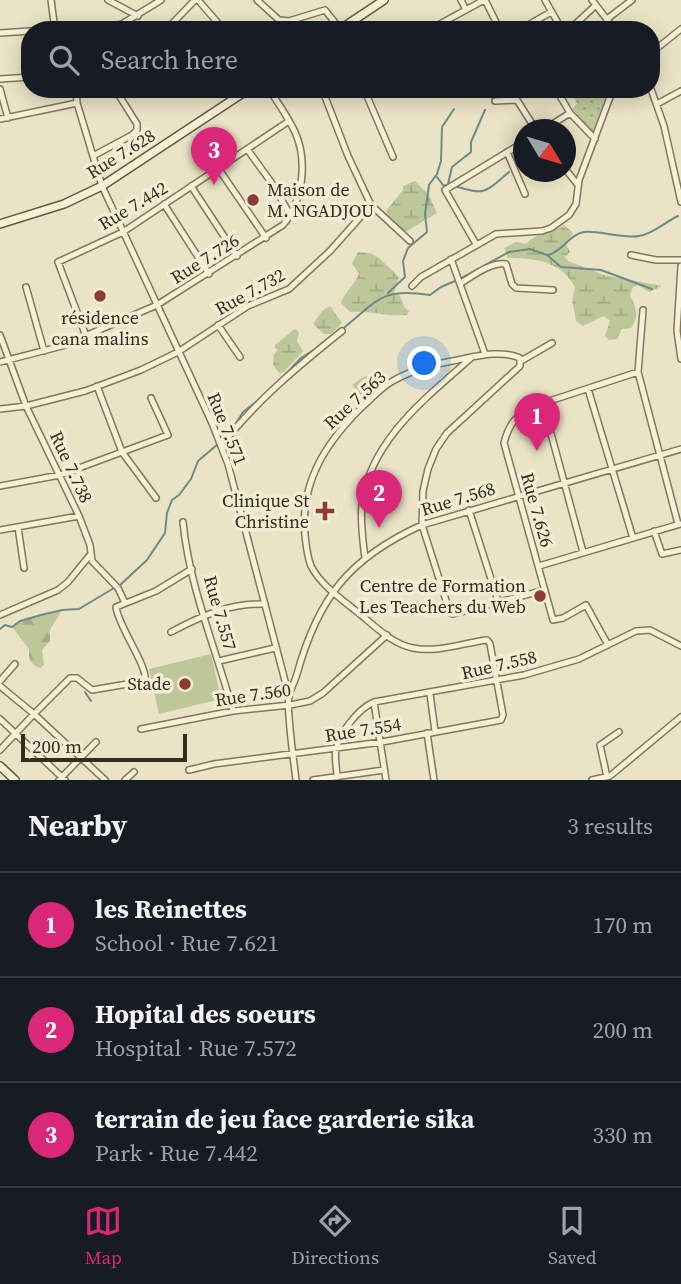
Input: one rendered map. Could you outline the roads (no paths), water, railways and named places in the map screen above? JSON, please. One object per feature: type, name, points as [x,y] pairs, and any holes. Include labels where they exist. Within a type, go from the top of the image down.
[{"type":"main road","points":[[352,21],[384,0]]},
{"type":"main road","name":"Rue 7.628","points":[[0,224],[64,204],[102,186],[235,98]]},
{"type":"main road","points":[[0,766],[15,780]]},
{"type":"street","points":[[51,0],[54,21]]},
{"type":"street","points":[[108,0],[138,16]]},
{"type":"street","points":[[128,21],[161,0]]},
{"type":"street","points":[[175,21],[197,0],[216,21]]},
{"type":"street","points":[[257,0],[265,2],[279,20],[289,21],[325,10],[334,21]]},
{"type":"street","points":[[461,0],[466,10]]},
{"type":"street","points":[[446,21],[484,0],[495,21]]},
{"type":"street","points":[[545,0],[556,21]]},
{"type":"street","points":[[577,21],[594,2],[607,19],[632,0]]},
{"type":"street","points":[[535,21],[551,12]]},
{"type":"street","points":[[660,46],[681,29]]},
{"type":"street","points":[[0,33],[21,32]]},
{"type":"street","points":[[0,79],[21,78]]},
{"type":"street","points":[[0,89],[8,118]]},
{"type":"street","points":[[657,104],[681,91]]},
{"type":"street","name":"Rue 7.571","points":[[77,98],[102,186],[229,464],[289,696]]},
{"type":"street","points":[[93,156],[137,130],[137,124],[121,98]]},
{"type":"street","points":[[275,98],[296,134],[300,153],[301,181],[297,203],[291,216]]},
{"type":"street","points":[[325,98],[371,205],[410,241]]},
{"type":"street","points":[[368,98],[393,157]]},
{"type":"street","points":[[561,98],[570,113],[595,139]]},
{"type":"street","points":[[412,286],[421,277],[496,234],[531,233],[551,228],[569,215],[576,204],[578,185],[610,98]]},
{"type":"street","points":[[654,98],[664,126],[681,202]]},
{"type":"street","points":[[495,101],[514,99],[519,102],[529,119]]},
{"type":"street","points":[[0,119],[77,103]]},
{"type":"street","points":[[560,119],[570,113]]},
{"type":"street","name":"Rue 7.442","points":[[86,336],[58,262],[123,232],[289,121]]},
{"type":"street","points":[[476,244],[445,190],[513,148]]},
{"type":"street","points":[[247,149],[291,216]]},
{"type":"street","points":[[507,152],[525,194]]},
{"type":"street","points":[[218,168],[266,238]]},
{"type":"street","points":[[191,186],[237,256]]},
{"type":"street","points":[[164,204],[209,274]]},
{"type":"street","name":"Rue 7.732","points":[[0,409],[26,406],[97,386],[141,370],[178,352],[248,306],[289,289],[330,251],[371,205]]},
{"type":"street","name":"Rue 7.726","points":[[0,362],[44,352],[157,305],[266,238],[291,216]]},
{"type":"street","points":[[631,255],[656,260],[681,260]]},
{"type":"street","points":[[451,259],[485,354]]},
{"type":"street","points":[[460,280],[501,263],[506,264],[512,284],[516,288],[553,290]]},
{"type":"street","points":[[681,266],[677,331],[681,359]]},
{"type":"street","points":[[26,287],[44,352]]},
{"type":"street","points":[[539,566],[680,524],[659,456],[638,372],[643,310]]},
{"type":"street","points":[[218,325],[240,357]]},
{"type":"street","points":[[221,446],[246,414],[295,368],[342,331]]},
{"type":"street","name":"Rue 7.738","points":[[0,335],[26,406],[79,516],[90,545],[90,555],[96,566],[118,588],[125,603]]},
{"type":"street","points":[[545,590],[453,614],[447,611],[422,525],[423,491],[436,449],[460,419],[520,366],[521,360],[552,343]]},
{"type":"street","name":"Rue 7.563","points":[[497,682],[490,644],[486,640],[425,650],[405,646],[332,591],[312,568],[305,539],[303,513],[318,460],[350,419],[389,384],[440,363],[485,354],[513,355],[521,360]]},
{"type":"street","points":[[365,558],[362,504],[367,481],[380,451],[392,433],[471,358]]},
{"type":"street","name":"Rue 7.626","points":[[608,645],[586,605],[563,618],[553,620],[504,443],[508,428],[517,416],[528,408],[638,372]]},
{"type":"street","points":[[97,386],[122,452],[156,498]]},
{"type":"street","points":[[588,389],[633,538]]},
{"type":"street","points":[[0,486],[60,475],[168,435],[151,397]]},
{"type":"street","points":[[543,404],[583,552]]},
{"type":"street","name":"Rue 7.568","points":[[296,780],[289,696],[307,640],[332,591],[365,558],[397,536],[422,525],[681,450]]},
{"type":"street","points":[[469,510],[499,604]]},
{"type":"street","points":[[0,530],[79,516]]},
{"type":"street","name":"Rue 7.557","points":[[183,522],[185,543],[204,615],[233,711]]},
{"type":"street","points":[[18,527],[24,568]]},
{"type":"street","points":[[654,531],[662,554],[681,550]]},
{"type":"street","points":[[0,615],[58,590],[90,555]]},
{"type":"street","points":[[0,750],[70,678],[77,678],[92,690],[145,681],[144,668],[115,609],[117,605],[156,591],[192,569]]},
{"type":"street","points":[[171,632],[204,615],[244,604],[265,604]]},
{"type":"street","name":"Rue 7.558","points":[[374,702],[497,682],[579,659],[645,630],[681,646]]},
{"type":"street","name":"Rue 7.560","points":[[141,729],[233,711],[310,701],[323,693],[387,635]]},
{"type":"street","points":[[219,661],[275,648]]},
{"type":"street","points":[[15,664],[0,683],[105,780]]},
{"type":"street","name":"Rue 7.554","points":[[189,770],[229,762],[382,742],[501,720],[503,715],[497,682]]},
{"type":"street","points":[[430,694],[435,731]]},
{"type":"street","points":[[337,777],[336,748],[363,707],[374,702],[386,780]]},
{"type":"street","points":[[592,780],[609,777],[681,717]]},
{"type":"street","points":[[0,719],[62,779],[96,742]]},
{"type":"street","points":[[609,777],[600,745],[619,732]]},
{"type":"street","points":[[427,733],[434,780]]},
{"type":"street","points":[[313,780],[384,770]]},
{"type":"street","points":[[125,780],[134,772]]},
{"type":"street","points":[[609,777],[617,780]]},
{"type":"waterway","points":[[388,293],[405,277],[403,261],[408,248],[427,232],[425,214],[429,185],[437,174],[441,161],[442,127],[454,109]]},
{"type":"waterway","points":[[448,184],[452,167],[471,152],[471,142],[485,110]]},
{"type":"waterway","points":[[454,186],[484,191],[509,172]]},
{"type":"waterway","points":[[437,177],[443,185],[448,186]]},
{"type":"waterway","points":[[548,255],[579,233],[639,236],[678,216]]},
{"type":"waterway","points":[[460,279],[509,252],[530,249],[547,255],[561,267],[601,270],[652,289]]},
{"type":"waterway","points":[[341,330],[372,304],[390,295],[430,295],[455,281]]},
{"type":"waterway","points":[[284,376],[301,358],[320,346]]},
{"type":"waterway","points":[[235,425],[243,412],[260,399]]},
{"type":"waterway","points":[[119,586],[147,560],[165,533],[167,513],[172,500],[191,479],[198,461],[218,444]]},
{"type":"waterway","points":[[0,629],[5,625],[12,627],[20,621],[41,615],[79,609],[114,588]]},
{"type":"waterway","points":[[85,692],[91,701]]},
{"type":"place","name":"terrain de jeu face garderie sika","points":[[214,185]]},
{"type":"place","name":"Maison de M. NGADJOU","points":[[253,200]]},
{"type":"place","name":"résidence cana malins","points":[[100,296]]},
{"type":"place","name":"les Reinettes","points":[[537,451]]},
{"type":"place","name":"Clinique St Christine","points":[[325,511]]},
{"type":"place","name":"Hopital des soeurs","points":[[379,528]]},
{"type":"place","name":"Centre de Formation Les Teachers du Web","points":[[540,596]]},
{"type":"place","name":"Stade","points":[[185,684]]}]
